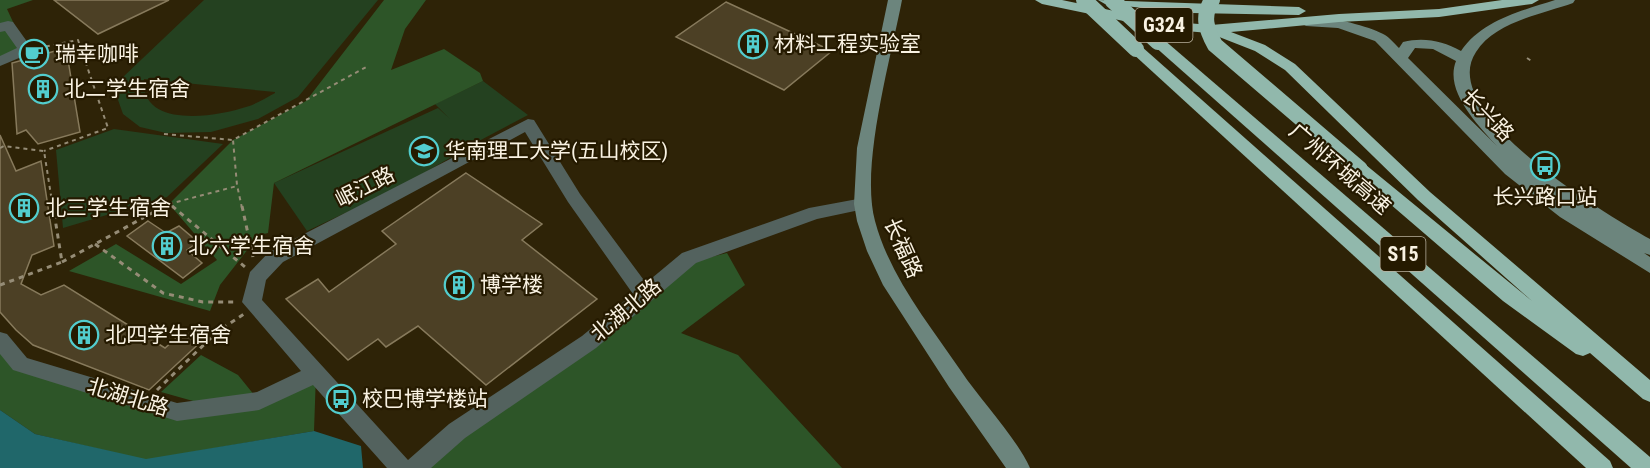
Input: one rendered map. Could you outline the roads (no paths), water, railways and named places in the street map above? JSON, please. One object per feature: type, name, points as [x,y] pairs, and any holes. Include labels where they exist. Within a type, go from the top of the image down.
[{"type":"highway","name":"G324","points":[[1042,0],[1154,23],[1211,29],[1438,13],[1532,0]]},
{"type":"highway","name":"S15","points":[[1084,0],[1602,468]]},
{"type":"highway","points":[[1105,0],[1211,10],[1438,13]]},
{"type":"highway","name":"广州环城高速","points":[[1112,0],[1647,468]]},
{"type":"highway","name":"G324","points":[[1187,0],[1294,0]]},
{"type":"highway","points":[[1212,0],[1206,9],[1205,20],[1215,45],[1510,296],[1650,394]]},
{"type":"highway","points":[[1211,29],[1260,48],[1290,67],[1424,196],[1650,394]]},
{"type":"street","name":"长福路","points":[[909,0],[895,7],[868,132],[863,169],[863,204],[876,251],[890,280],[956,381],[1019,468]]},
{"type":"street","name":"长兴路","points":[[1568,0],[1497,28],[1474,44],[1464,59],[1461,69],[1466,95],[1492,131],[1572,200],[1650,248]]},
{"type":"street","name":"长兴路","points":[[1289,22],[1328,22],[1354,27],[1380,38],[1511,170],[1575,218],[1650,266]]},
{"type":"street","points":[[0,28],[8,25],[26,50],[0,61]]},
{"type":"street","points":[[1401,57],[1408,45],[1417,43],[1443,48],[1464,59]]},
{"type":"street","name":"岷江路","points":[[316,374],[254,304],[257,277],[276,257],[399,195],[528,124],[574,198],[644,294]]},
{"type":"street","name":"北湖北路","points":[[415,468],[457,431],[589,342],[689,258],[815,213],[863,204]]},
{"type":"street","name":"北湖北路","points":[[0,340],[20,364],[177,412],[259,401],[316,374]]},
{"type":"street","points":[[316,374],[401,468]]},
{"type":"water","points":[[0,410],[35,434],[146,459],[314,431],[361,446],[363,468],[0,468]]},
{"type":"place","name":"材料工程实验室","points":[[753,44]]},
{"type":"place","name":"瑞幸咖啡","points":[[34,54]]},
{"type":"place","name":"北二学生宿舍","points":[[43,89]]},
{"type":"place","name":"华南理工大学(五山校区)","points":[[424,151]]},
{"type":"place","name":"长兴路口站","points":[[1545,166]]},
{"type":"place","name":"北三学生宿舍","points":[[24,208]]},
{"type":"place","name":"北六学生宿舍","points":[[167,246]]},
{"type":"place","name":"博学楼","points":[[459,285]]},
{"type":"place","name":"北四学生宿舍","points":[[84,335]]},
{"type":"place","name":"校巴博学楼站","points":[[341,399]]}]
